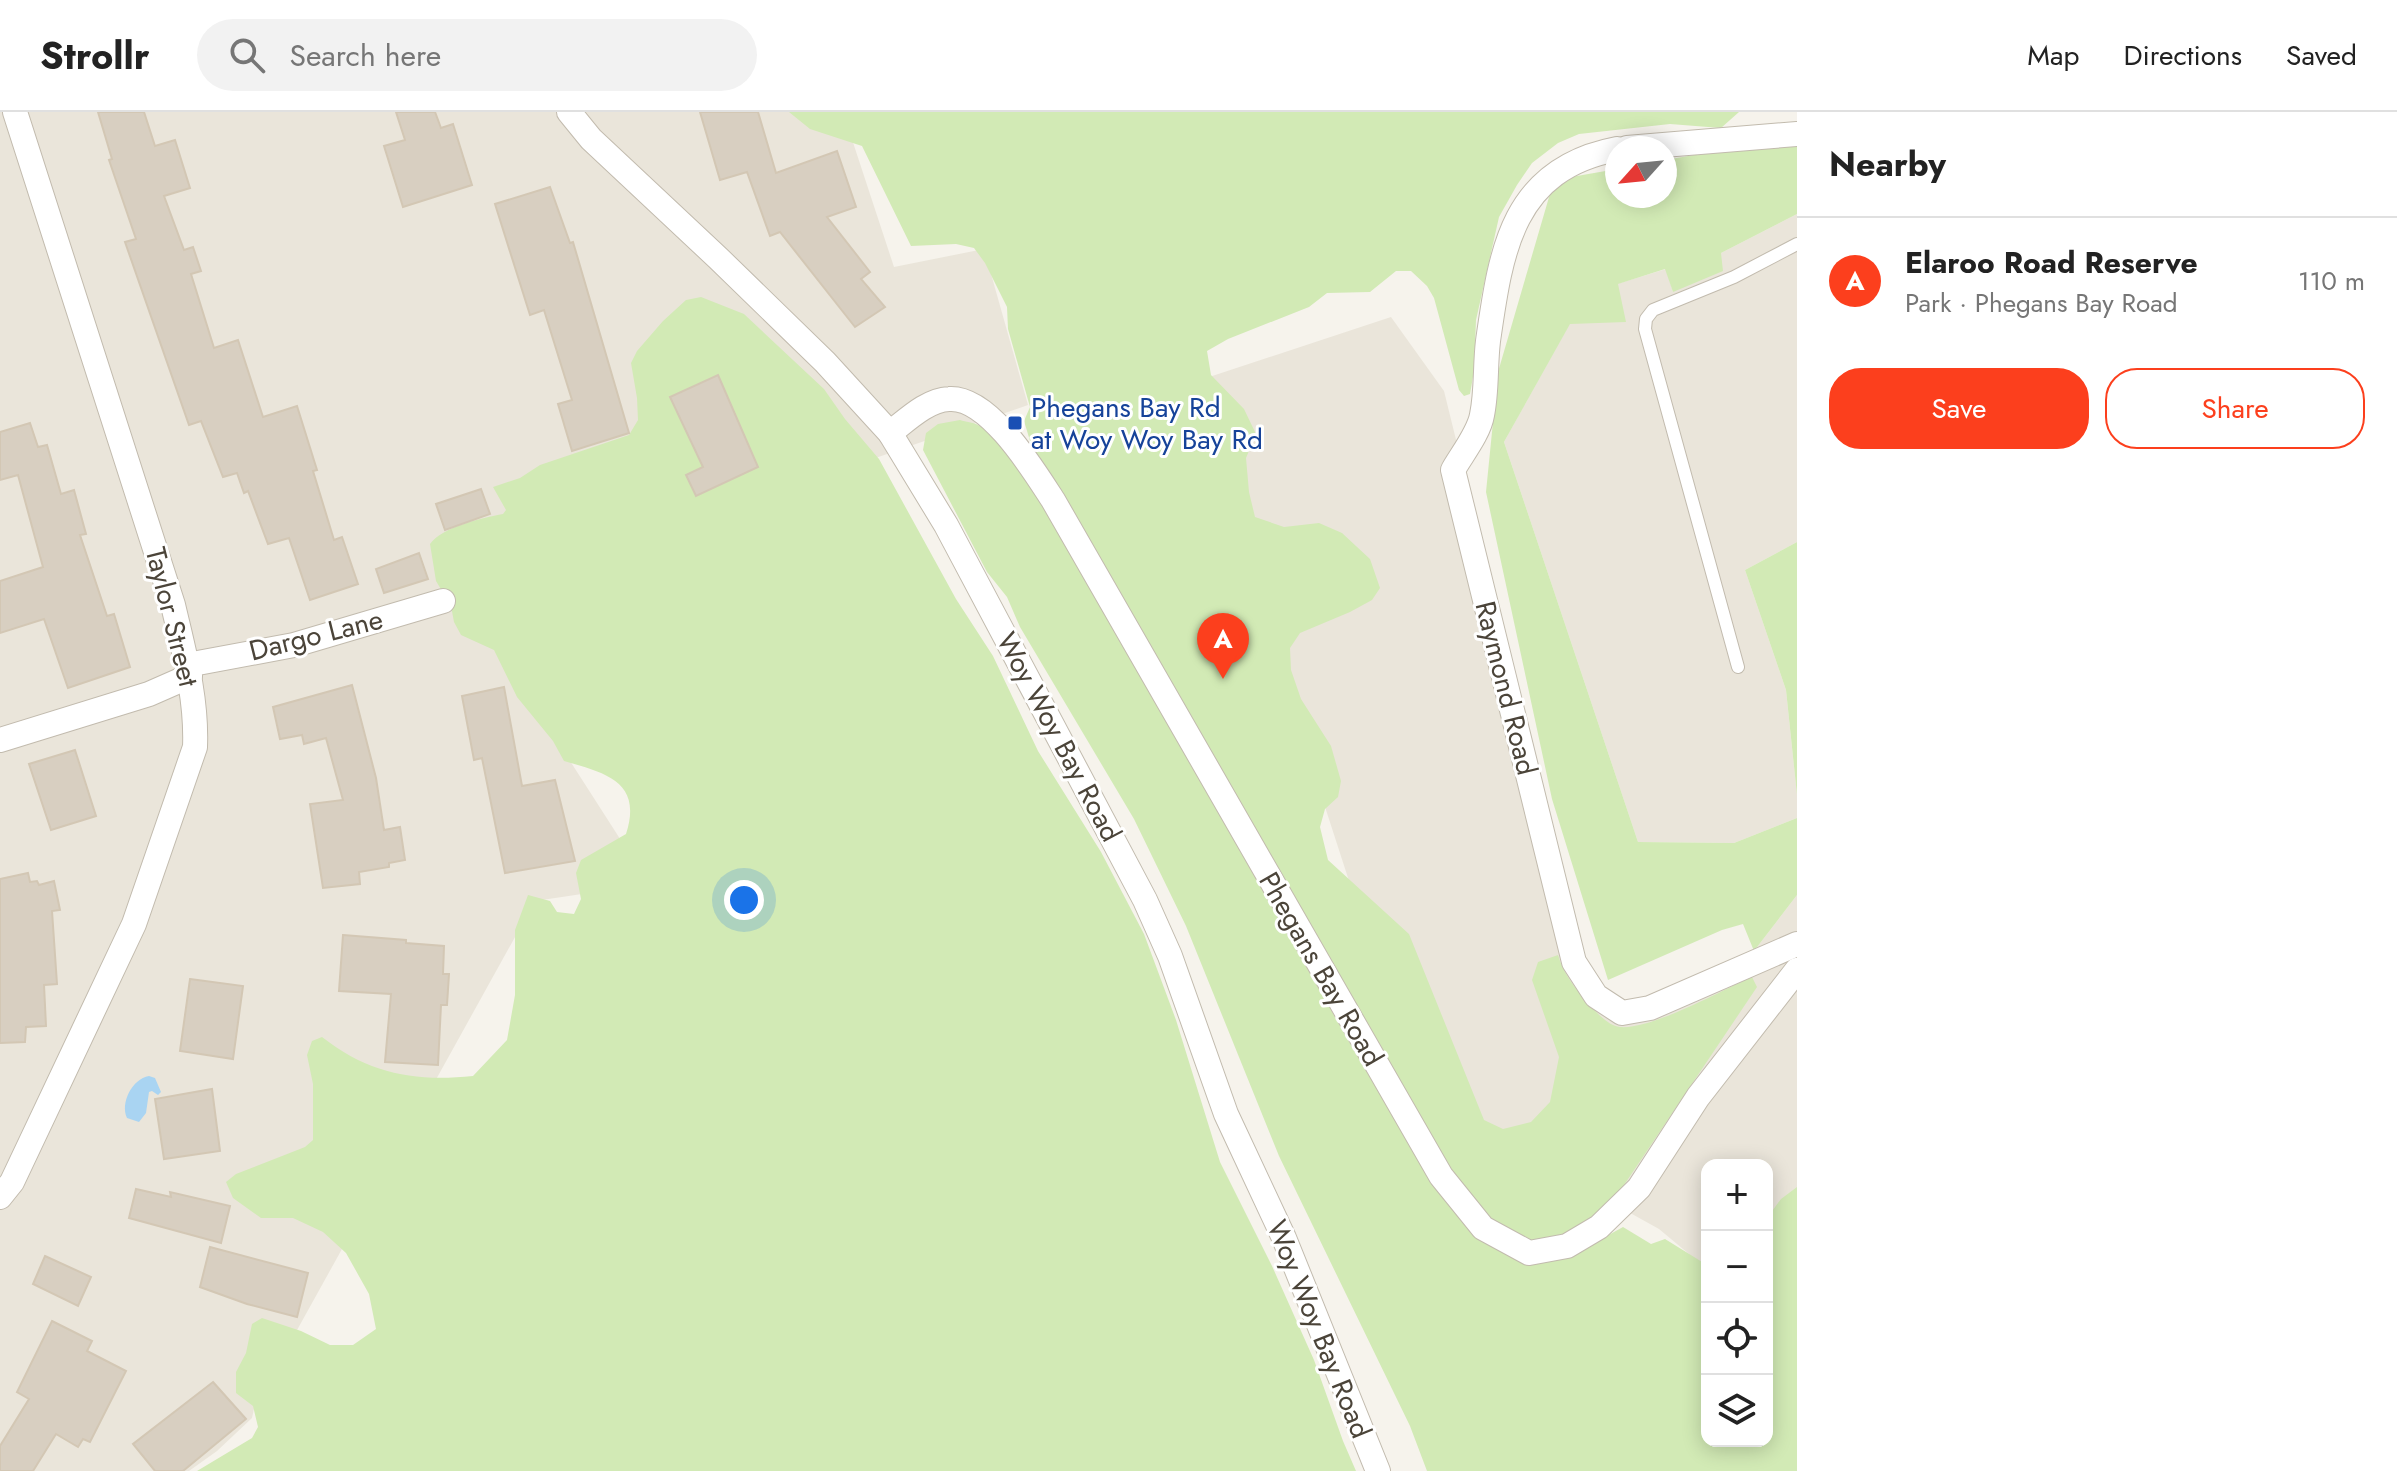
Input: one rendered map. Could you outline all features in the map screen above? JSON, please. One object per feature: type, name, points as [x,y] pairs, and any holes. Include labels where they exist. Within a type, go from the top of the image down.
[{"type":"street","name":"Taylor Street","points":[[0,1197],[12,1182],[137,916],[195,747],[189,670],[173,605],[15,112]]},
{"type":"street","name":"Woy Woy Bay Road","points":[[569,112],[591,139],[825,362],[890,433],[946,525],[1145,900],[1170,956],[1226,1114],[1284,1238],[1378,1471]]},
{"type":"street","points":[[1677,144],[1797,134]]},
{"type":"street","name":"Raymond Road","points":[[1605,154],[1551,175],[1531,195],[1519,214],[1505,251],[1488,342],[1482,419],[1453,470],[1574,962],[1596,996],[1622,1013],[1650,1008],[1797,944]]},
{"type":"street","name":"Phegans Bay Road","points":[[890,433],[918,411],[948,399],[959,399],[1008,434],[1053,500],[1441,1176],[1483,1228],[1529,1253],[1567,1246],[1599,1227],[1639,1188],[1698,1097],[1797,970]]},
{"type":"street","name":"Dargo Lane","points":[[0,740],[149,694],[189,670],[294,645],[443,601]]},
{"type":"lane","points":[[1738,667],[1645,329],[1646,319],[1653,310],[1734,277],[1797,244]]},
{"type":"shaded area","points":[[0,112],[843,112],[894,267],[984,249],[1028,405],[841,470],[477,616],[649,884],[535,901],[266,1386],[257,1395],[252,1418],[217,1451],[189,1471],[0,1471]]},
{"type":"shaded area","points":[[1797,214],[1797,542],[1745,570],[1786,690],[1797,818],[1734,843],[1638,842],[1504,442],[1570,323],[1617,284],[1666,269],[1673,292],[1721,253]]},
{"type":"shaded area","points":[[1391,317],[1444,391],[1583,955],[1608,994],[1626,1004],[1648,1001],[1754,951],[1797,895],[1797,1258],[1773,1308],[1773,1159],[1701,1159],[1701,1264],[1659,1229],[1486,1133],[1373,955],[1188,384]]},
{"type":"green space","points":[[789,112],[1739,112],[1721,128],[1670,124],[1579,134],[1558,143],[1532,163],[1499,217],[1476,320],[1470,394],[1464,396],[1459,390],[1434,298],[1427,286],[1411,271],[1396,271],[1370,292],[1327,293],[1309,307],[1228,339],[1207,351],[1211,375],[1244,409],[1256,434],[1246,458],[1255,517],[1284,527],[1319,523],[1342,533],[1370,559],[1380,588],[1372,600],[1300,633],[1290,648],[1291,670],[1301,699],[1331,746],[1341,781],[1338,797],[1325,809],[1320,827],[1328,860],[1409,934],[1484,1120],[1503,1129],[1531,1122],[1550,1102],[1559,1057],[1532,980],[1538,962],[1558,955],[1566,974],[1587,1002],[1606,1021],[1620,1027],[1667,1016],[1752,977],[1757,987],[1620,1191],[1590,1220],[1559,1238],[1532,1241],[1492,1222],[1451,1170],[1034,454],[1024,421],[1030,407],[1008,329],[1007,307],[985,263],[974,248],[956,244],[911,246],[862,146],[810,129]]},
{"type":"green space","points":[[1797,146],[1797,214],[1721,253],[1723,271],[1673,292],[1665,269],[1618,284],[1626,322],[1570,324],[1504,442],[1638,842],[1734,843],[1797,818],[1797,895],[1754,951],[1743,924],[1722,930],[1608,980],[1552,799],[1486,492],[1498,372],[1554,180],[1605,171],[1605,208],[1677,208],[1677,158],[1717,151]]},
{"type":"green space","points":[[701,297],[744,314],[824,389],[879,459],[956,599],[993,656],[1038,751],[1101,852],[1144,934],[1176,1020],[1220,1162],[1314,1360],[1356,1471],[197,1471],[252,1438],[258,1427],[253,1406],[236,1393],[236,1372],[246,1353],[252,1324],[262,1318],[330,1345],[353,1345],[376,1329],[369,1294],[346,1253],[323,1232],[293,1218],[261,1218],[233,1198],[226,1182],[236,1174],[305,1147],[313,1140],[313,1084],[307,1055],[312,1041],[322,1037],[357,1060],[393,1073],[432,1078],[473,1076],[507,1040],[515,995],[515,930],[528,895],[550,901],[557,912],[574,914],[581,899],[576,873],[581,860],[626,834],[630,816],[625,791],[606,775],[564,761],[553,741],[517,697],[494,650],[461,635],[451,606],[436,581],[430,544],[453,528],[503,514],[506,510],[493,487],[520,478],[540,465],[629,435],[638,420],[631,363],[637,351],[686,300]]},
{"type":"green space","points":[[960,420],[976,424],[989,433],[1013,459],[1035,492],[1351,1045],[1411,1145],[1465,1225],[1479,1240],[1528,1265],[1571,1256],[1623,1227],[1651,1244],[1665,1239],[1701,1261],[1701,1447],[1773,1447],[1773,1210],[1797,1187],[1797,1471],[1427,1471],[1410,1426],[1279,1156],[1186,926],[1134,819],[1020,627],[1007,597],[987,572],[923,450],[926,433],[938,424]]},
{"type":"green space","points":[[1797,542],[1797,795],[1786,690],[1745,570]]},
{"type":"water","points":[[149,1076],[155,1078],[161,1092],[158,1095],[149,1092],[146,1113],[139,1122],[127,1118],[125,1106],[129,1092],[137,1082]]},
{"type":"building","points":[[98,112],[144,112],[155,146],[175,140],[190,188],[164,196],[184,250],[193,247],[201,271],[191,274],[214,348],[238,340],[263,417],[297,406],[334,540],[342,537],[358,584],[310,600],[289,538],[268,544],[248,491],[244,493],[237,473],[223,477],[201,421],[189,425],[125,242],[136,239],[109,160],[112,159]]},
{"type":"building","points":[[396,112],[435,112],[441,128],[453,124],[472,185],[403,207],[384,146],[405,140]]},
{"type":"building","points":[[700,112],[758,112],[776,173],[837,151],[856,207],[827,217],[870,272],[861,279],[885,307],[855,327],[780,232],[770,236],[747,172],[720,180]]},
{"type":"building","points":[[550,187],[570,243],[573,242],[629,433],[572,451],[558,404],[572,400],[544,310],[530,315],[495,204]]},
{"type":"building","points":[[718,375],[758,467],[696,496],[686,475],[703,467],[670,397]]},
{"type":"building","points":[[30,423],[38,447],[47,445],[61,494],[74,490],[86,534],[80,535],[107,616],[114,614],[130,667],[68,688],[44,619],[0,633],[0,581],[43,567],[18,475],[0,480],[0,432]]},
{"type":"building","points":[[481,489],[490,514],[445,530],[436,504]]},
{"type":"building","points":[[419,553],[428,579],[384,593],[376,569]]},
{"type":"building","points":[[352,685],[376,778],[384,830],[400,827],[405,860],[389,863],[389,867],[359,872],[360,884],[323,888],[310,804],[343,800],[326,738],[304,744],[302,735],[280,739],[273,707]]},
{"type":"building","points":[[504,687],[522,786],[555,780],[575,861],[505,873],[482,758],[474,760],[462,696]]},
{"type":"building","points":[[75,750],[96,816],[51,830],[29,764]]},
{"type":"building","points":[[28,873],[30,882],[37,881],[39,885],[54,881],[60,910],[52,911],[57,984],[44,985],[46,1026],[26,1027],[25,1042],[0,1043],[0,879]]},
{"type":"building","points":[[343,935],[444,946],[443,974],[449,974],[447,1005],[441,1005],[438,1065],[385,1062],[391,994],[339,991]]},
{"type":"building","points":[[190,979],[243,986],[233,1059],[180,1051]]},
{"type":"building","points":[[212,1089],[220,1151],[164,1159],[155,1099]]},
{"type":"building","points":[[136,1189],[171,1197],[170,1192],[230,1206],[221,1243],[129,1218]]},
{"type":"building","points":[[210,1247],[308,1273],[297,1317],[200,1287]]},
{"type":"building","points":[[45,1256],[91,1277],[78,1306],[33,1284]]},
{"type":"building","points":[[52,1321],[92,1341],[87,1351],[126,1371],[90,1442],[83,1439],[78,1447],[56,1434],[33,1471],[0,1471],[0,1446],[29,1399],[17,1392]]},
{"type":"building","points":[[213,1382],[246,1419],[183,1471],[155,1471],[133,1444]]},
{"type":"place","name":"Phegans Bay Rd at Woy Woy Bay Rd","points":[[1015,423]]},
{"type":"place","name":"Elaroo Road Reserve","points":[[1223,679]]}]
